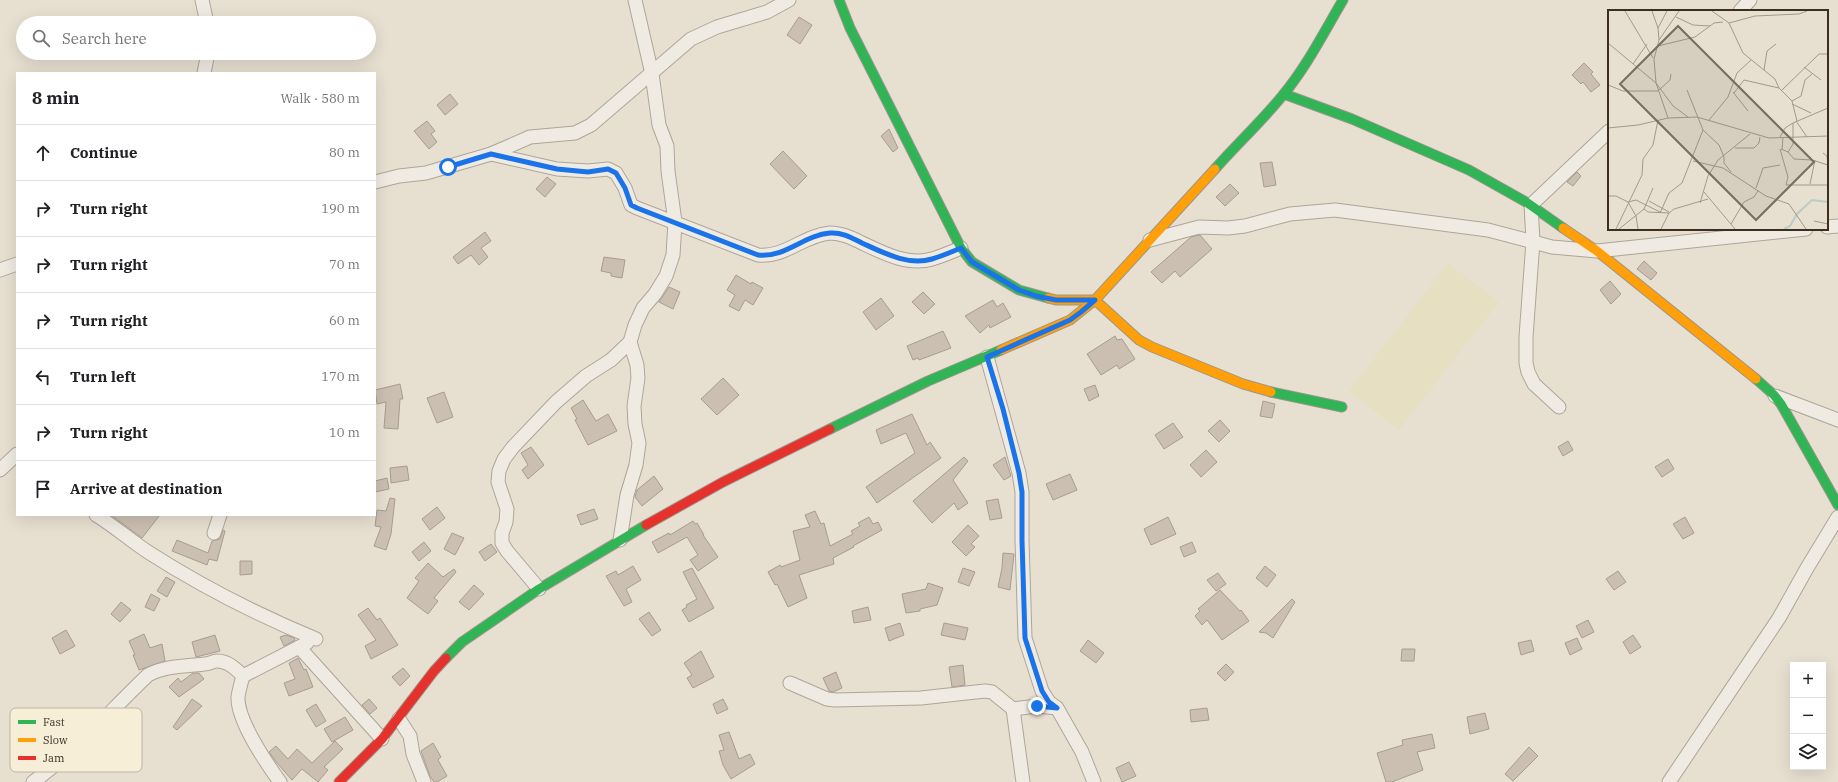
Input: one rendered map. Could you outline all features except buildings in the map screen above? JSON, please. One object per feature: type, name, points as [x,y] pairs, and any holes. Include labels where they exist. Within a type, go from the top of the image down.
[{"type":"street","points":[[202,0],[205,16]]},
{"type":"street","points":[[620,540],[627,494],[636,465],[639,443],[635,424],[638,378],[637,365],[630,342],[634,325],[643,308],[655,294],[666,276],[673,255],[675,222],[668,171],[667,146],[659,125],[652,74],[635,0]]},
{"type":"street","points":[[376,182],[399,176],[426,174],[491,154],[530,138],[575,133],[591,125],[691,39],[702,33],[767,12],[789,0]]},
{"type":"street","points":[[839,0],[850,28],[961,248],[972,262],[1019,290],[1036,296],[1056,300],[1095,300],[1139,340],[1152,347],[1243,384],[1283,395],[1342,407]]},
{"type":"street","points":[[1741,10],[1750,0]]},
{"type":"street","points":[[339,782],[382,739],[399,719],[434,671],[462,642],[539,589],[620,540],[723,482],[928,381],[987,357],[1070,320],[1081,312],[1095,300],[1228,154],[1258,125],[1284,94],[1307,62],[1337,4]]},
{"type":"street","points":[[204,72],[207,60]]},
{"type":"street","points":[[1284,94],[1352,119],[1440,156],[1469,170],[1531,205],[1596,251],[1750,374],[1774,395],[1795,426],[1838,505]]},
{"type":"street","points":[[1559,407],[1534,384],[1528,372],[1526,337],[1533,241],[1531,205],[1608,132]]},
{"type":"street","points":[[491,154],[557,169],[588,172],[608,169],[616,173],[622,182],[631,205],[758,255],[768,256],[779,254],[830,233],[842,234],[881,252],[898,258],[915,261],[932,259],[961,248]]},
{"type":"street","points":[[1150,240],[1193,228],[1245,226],[1290,214],[1335,210],[1488,230],[1569,250],[1596,251],[1796,230]]},
{"type":"street","points":[[1828,227],[1838,226]]},
{"type":"street","points":[[0,270],[16,264]]},
{"type":"street","points":[[539,589],[502,543],[502,534],[506,522],[507,509],[498,482],[499,471],[504,459],[513,447],[556,402],[586,376],[611,360],[630,342]]},
{"type":"street","points":[[987,357],[1003,409],[1019,473],[1022,492],[1025,638],[1042,691],[1049,702],[1057,708],[1082,752],[1094,782]]},
{"type":"street","points":[[1774,395],[1838,420]]},
{"type":"street","points":[[0,470],[16,455]]},
{"type":"street","points":[[97,516],[148,552],[186,575],[275,622],[316,639],[243,676]]},
{"type":"street","points":[[214,533],[220,516]]},
{"type":"street","points":[[1669,782],[1779,618],[1838,517]]},
{"type":"street","points":[[300,647],[382,739]]},
{"type":"street","points":[[114,708],[148,675],[159,670],[207,664],[217,661],[236,668],[243,676]]},
{"type":"street","points":[[243,676],[238,698],[241,712],[266,763],[280,782]]},
{"type":"street","points":[[790,683],[827,699],[835,700],[921,698],[985,691],[992,692],[1013,708],[1037,706],[1057,708]]},
{"type":"street","points":[[1013,708],[1023,782]]},
{"type":"street","points":[[399,719],[410,736],[413,754],[424,782]]},
{"type":"street","points":[[33,782],[46,772]]},
{"type":"shaded area","points":[[1448,263],[1499,302],[1399,430],[1349,391]]},
{"type":"traffic: fast","points":[[839,0],[850,28],[961,248],[972,262],[1019,290],[1048,298]]},
{"type":"traffic: fast","points":[[1215,169],[1267,114],[1292,84],[1315,49],[1343,0]]},
{"type":"traffic: fast","points":[[1284,94],[1352,119],[1469,170],[1526,202],[1563,228]]},
{"type":"traffic: fast","points":[[830,429],[928,381],[1001,350]]},
{"type":"traffic: fast","points":[[1756,379],[1774,395],[1781,404],[1838,505]]},
{"type":"traffic: fast","points":[[1271,392],[1342,407]]},
{"type":"traffic: fast","points":[[446,658],[462,642],[539,589],[646,525]]},
{"type":"traffic: slow","points":[[1001,350],[1070,320],[1095,300],[1215,169]]},
{"type":"traffic: slow","points":[[1563,228],[1597,251],[1756,379]]},
{"type":"traffic: slow","points":[[1048,298],[1056,300],[1095,300],[1139,340],[1152,347],[1243,384],[1271,392]]},
{"type":"traffic: jam","points":[[646,525],[723,482],[830,429]]},
{"type":"traffic: jam","points":[[339,782],[382,739],[434,671],[446,658]]},
{"type":"route","points":[[448,167],[491,154],[557,169],[588,172],[608,169],[616,173],[622,182],[631,205],[758,255],[768,256],[779,254],[796,245],[830,233],[842,234],[881,252],[898,258],[915,261],[932,259],[961,248],[972,262],[1019,290],[1036,296],[1056,300],[1095,300],[1070,320],[1013,344],[987,357],[1003,409],[1019,473],[1022,492],[1025,638],[1042,691],[1049,702],[1057,708],[1037,706]]}]
